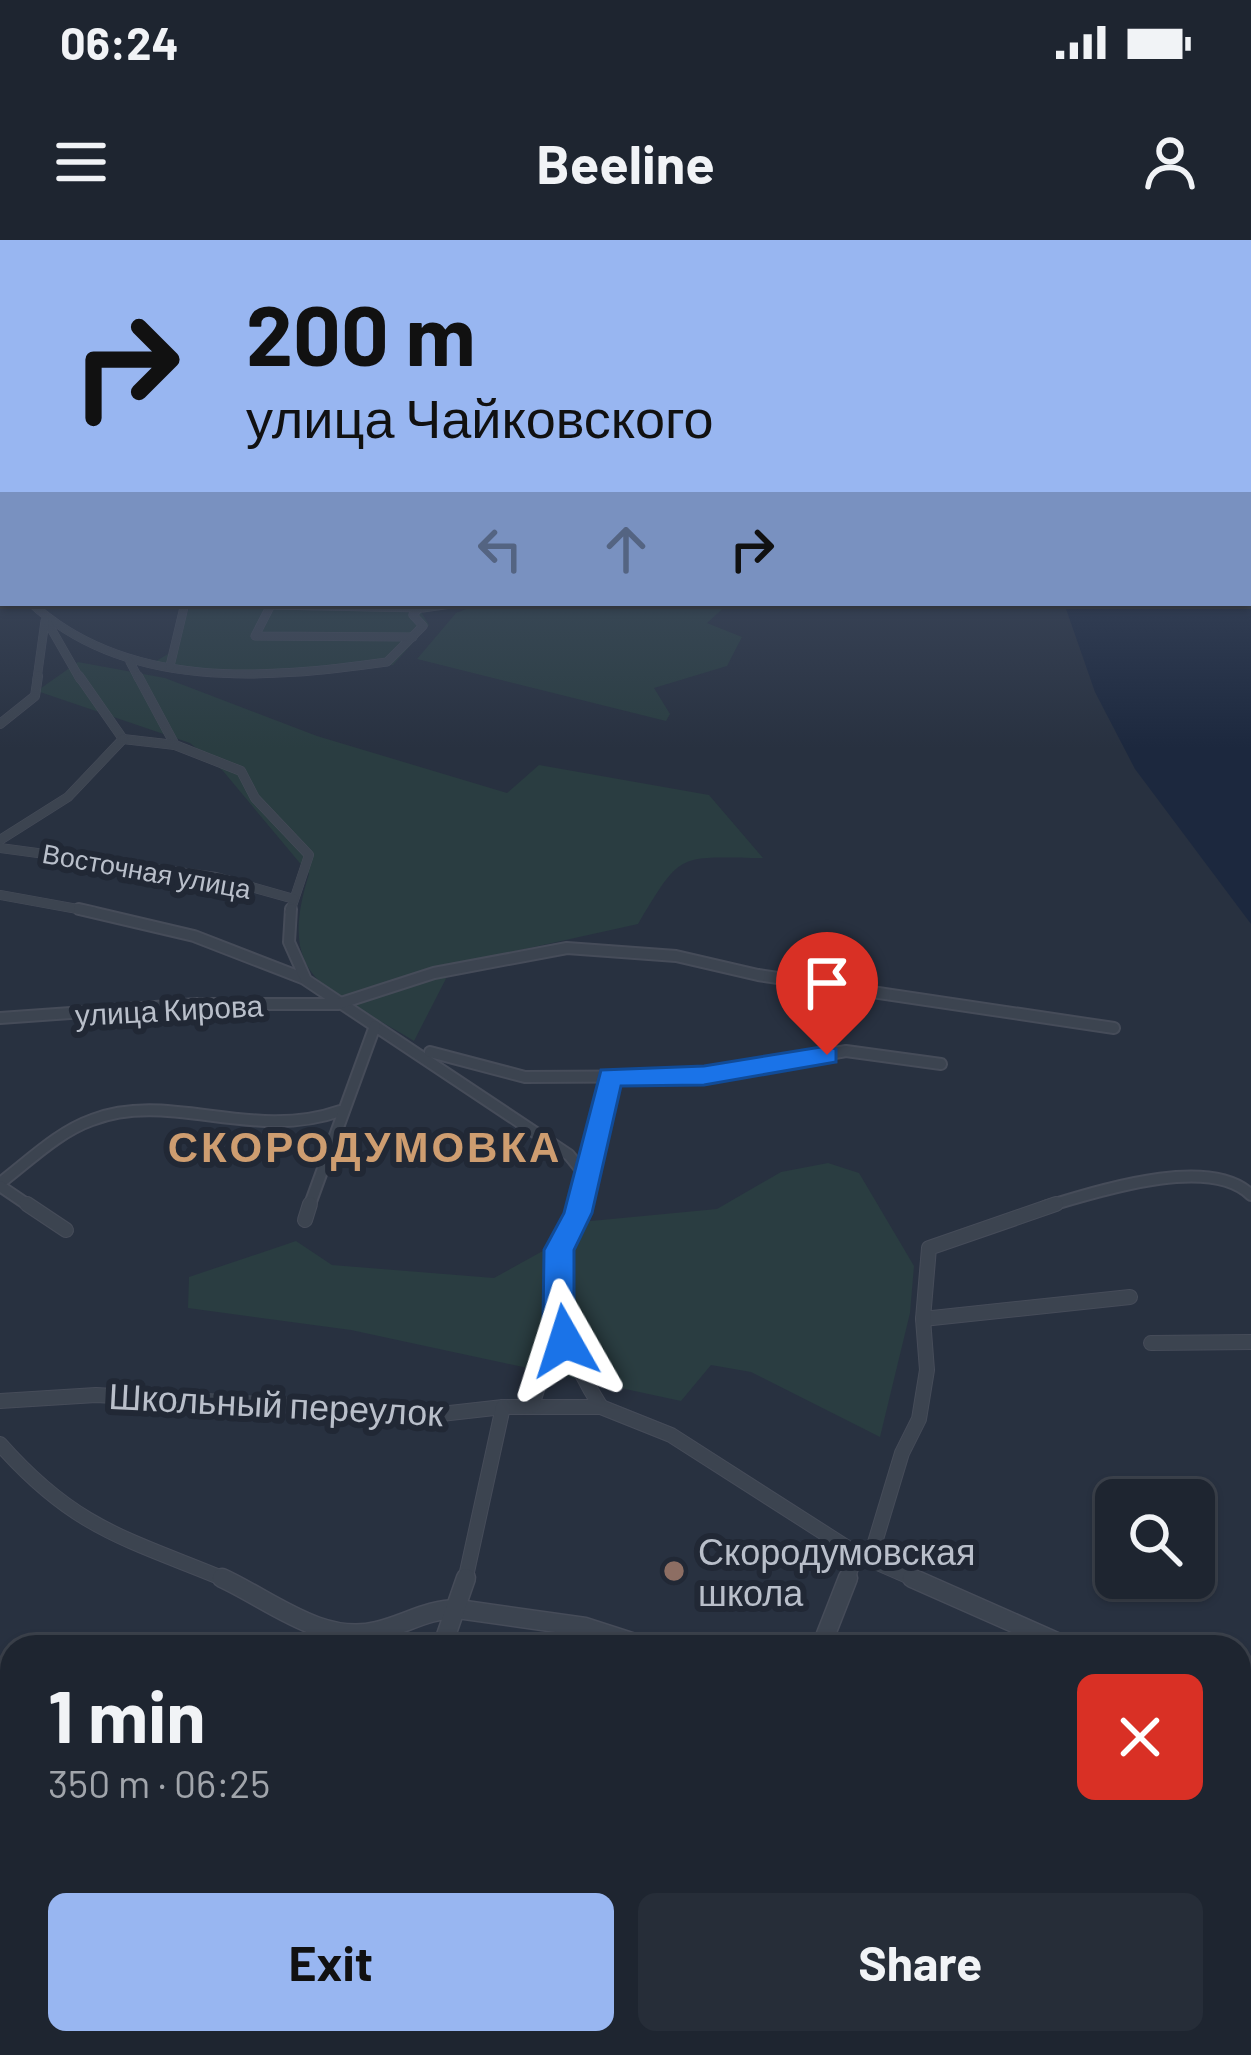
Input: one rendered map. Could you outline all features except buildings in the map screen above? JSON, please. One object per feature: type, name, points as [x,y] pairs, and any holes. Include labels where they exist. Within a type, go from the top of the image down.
[{"type":"street","points":[[34,606],[90,686],[106,723],[123,739],[175,745],[241,771],[255,798],[310,855],[284,938],[307,980]]},
{"type":"street","points":[[170,666],[184,606]]},
{"type":"street","points":[[270,606],[255,636],[413,637]]},
{"type":"street","points":[[344,606],[434,606]]},
{"type":"street","points":[[45,620],[94,650],[130,662],[269,672],[392,660],[423,626],[413,615],[418,608]]},
{"type":"street","points":[[0,724],[35,696],[45,620]]},
{"type":"street","points":[[130,662],[175,745]]},
{"type":"street","name":"Восточная улица","points":[[0,844],[68,796],[123,739]]},
{"type":"street","name":"Восточная улица","points":[[0,844],[216,877],[293,899]]},
{"type":"street","name":"Восточная улица","points":[[0,895],[237,946],[307,980],[338,1004],[412,1046]]},
{"type":"street","points":[[338,1004],[434,973],[566,948],[640,950],[758,975],[1114,1028]]},
{"type":"street","name":"улица Кирова","points":[[0,1018],[197,1004],[338,1004]]},
{"type":"street","points":[[305,1220],[340,1111],[375,1027]]},
{"type":"street","points":[[412,1046],[503,1074],[704,1076],[846,1052],[941,1064]]},
{"type":"street","points":[[412,1046],[569,1155],[585,1175]]},
{"type":"street","points":[[532,1406],[559,1321],[559,1250],[578,1213],[610,1076]]},
{"type":"street","points":[[66,1230],[0,1185],[82,1126],[127,1111],[202,1121],[312,1125],[340,1111]]},
{"type":"street","points":[[827,1635],[919,1419],[927,1370],[923,1319],[929,1248],[1015,1216],[1119,1189],[1219,1177],[1251,1195]]},
{"type":"street","points":[[923,1319],[1130,1297]]},
{"type":"street","points":[[559,1321],[577,1369],[601,1407]]},
{"type":"street","points":[[1151,1343],[1251,1342]]},
{"type":"street","name":"Школьный переулок","points":[[0,1401],[96,1395],[397,1414],[601,1407],[671,1435],[863,1557],[1041,1635]]},
{"type":"street","points":[[447,1635],[484,1517],[503,1407]]},
{"type":"street","points":[[0,1444],[38,1486],[108,1535],[226,1580],[328,1632],[374,1632],[436,1610],[458,1609],[585,1627],[609,1635]]},
{"type":"green space","points":[[190,606],[450,606],[420,610],[429,625],[393,665],[263,675],[146,667],[173,651]]},
{"type":"green space","points":[[474,606],[726,606],[707,623],[742,637],[727,666],[654,688],[670,714],[666,721],[417,659],[456,613]]},
{"type":"green space","points":[[78,662],[165,678],[317,736],[507,793],[539,765],[709,795],[763,858],[714,857],[685,863],[664,882],[638,924],[453,965],[414,1041],[336,995],[305,962],[299,939],[300,911],[309,874],[223,771],[190,743],[37,691]]},
{"type":"green space","points":[[828,1163],[859,1173],[914,1266],[910,1313],[880,1437],[751,1372],[711,1365],[681,1401],[351,1330],[188,1308],[189,1277],[296,1241],[332,1265],[494,1278],[559,1242],[570,1223],[717,1209],[781,1172]]},
{"type":"water","points":[[1065,606],[1251,606],[1251,924],[1135,769],[1095,692]]},
{"type":"place","name":"Скородумовская школа","points":[[674,1571]]},
{"type":"district","name":"СКОРОДУМОВКА","points":[[365,1145]]},
{"type":"route","points":[[565,1341],[559,1321],[559,1250],[578,1213],[610,1076],[704,1076],[827,1055]]}]
